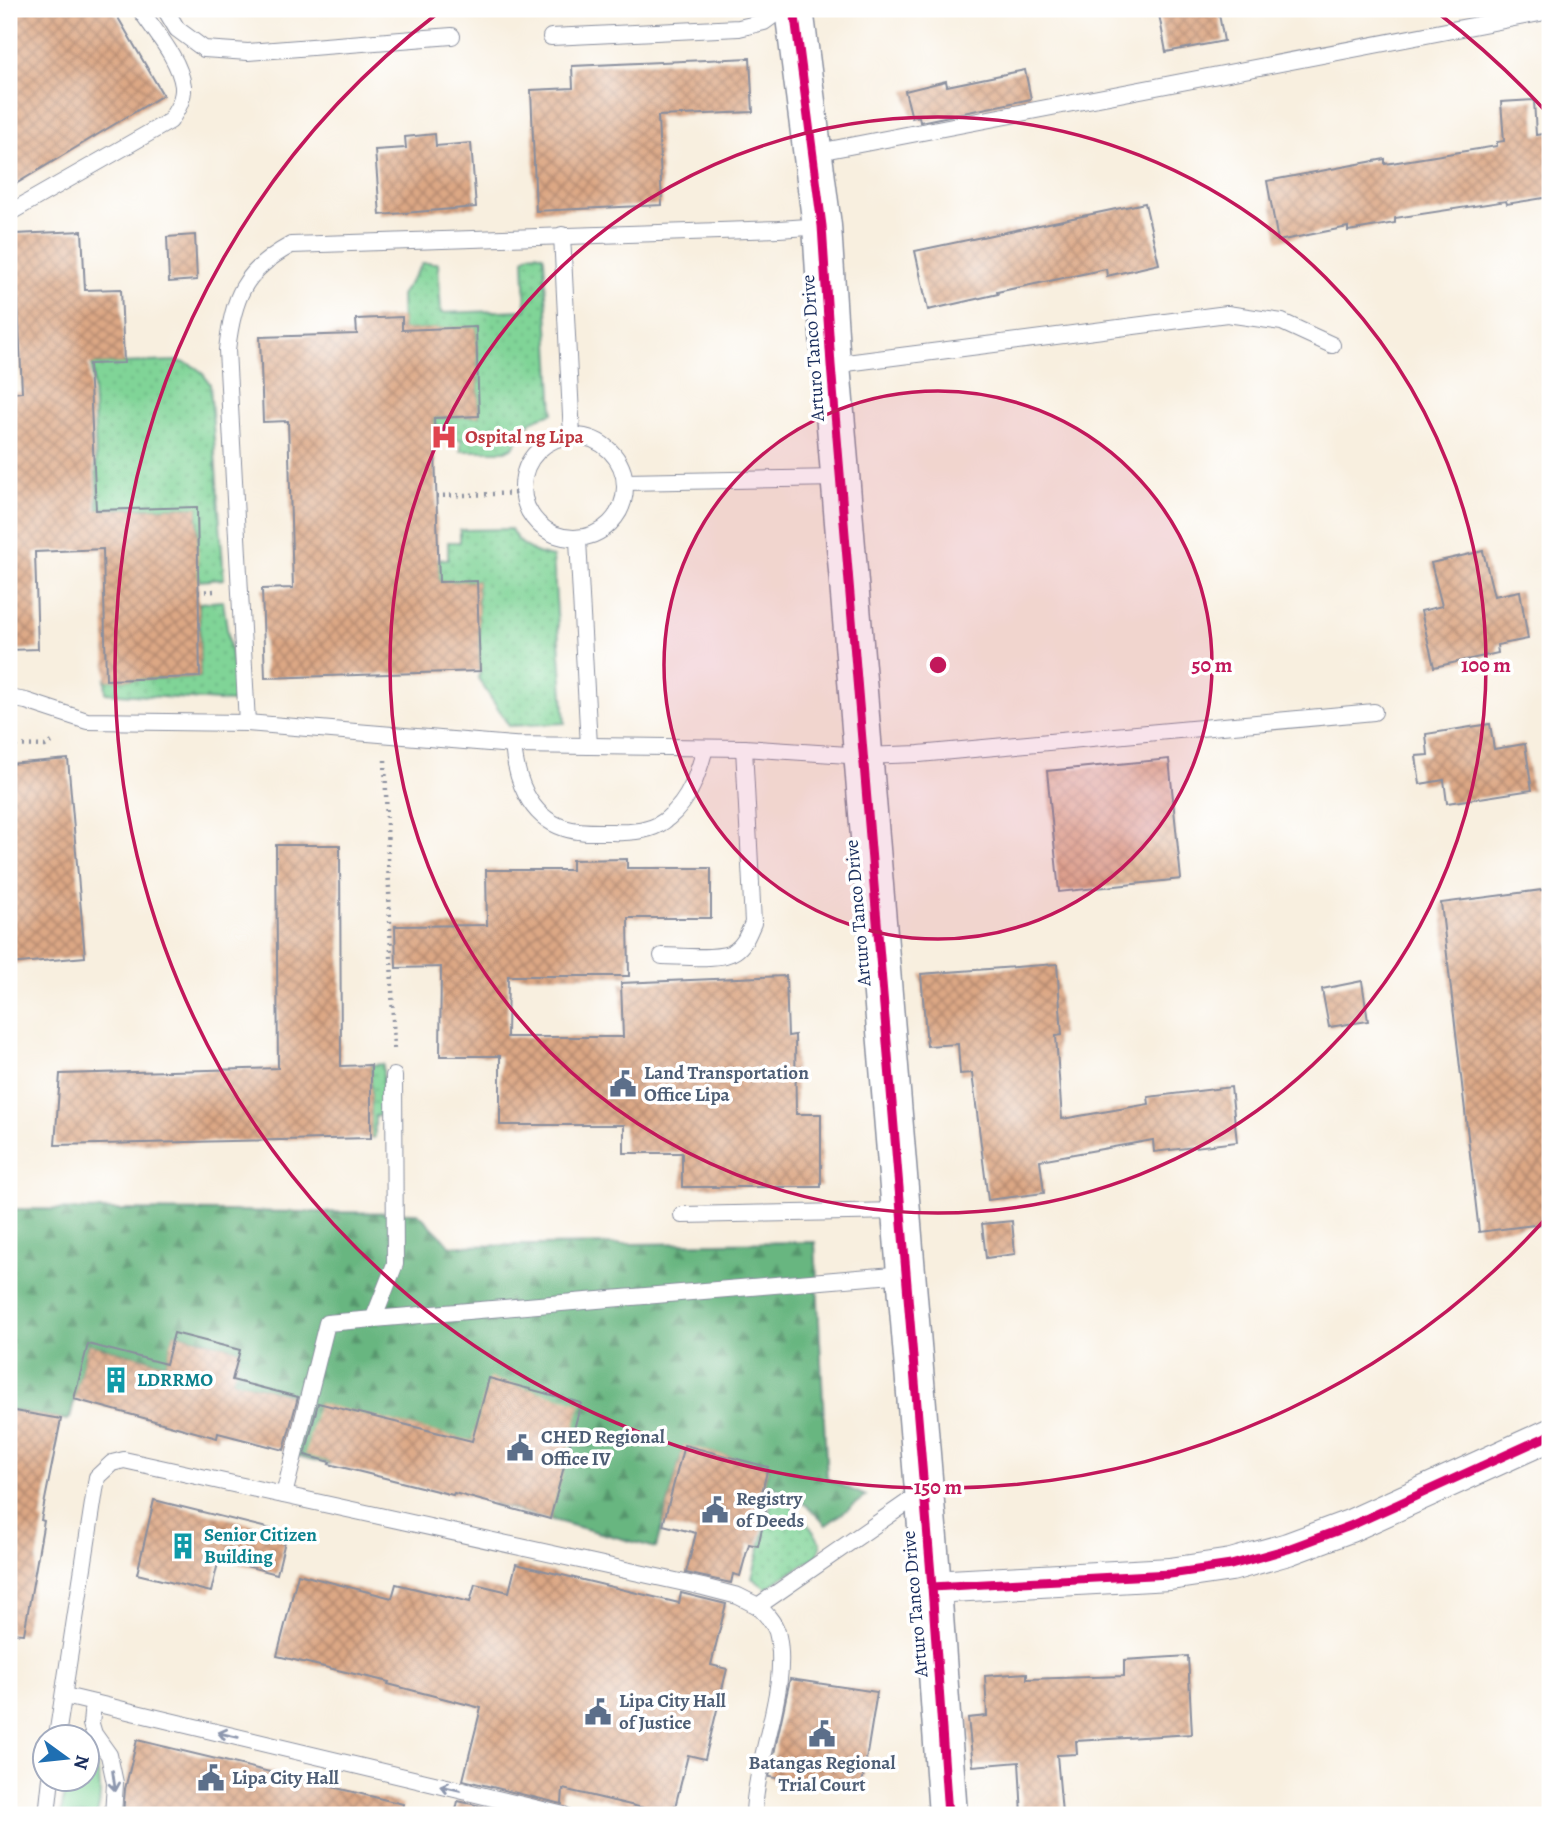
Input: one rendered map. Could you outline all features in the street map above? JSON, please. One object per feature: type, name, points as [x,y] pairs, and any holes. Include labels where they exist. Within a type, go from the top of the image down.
[{"type":"street","name":"Arturo Tanco Drive","points":[[794,9],[822,226],[948,1815]]},
{"type":"street","points":[[932,1587],[1170,1574],[1231,1565],[1288,1549],[1350,1525],[1550,1435]]},
{"type":"lane","points":[[9,213],[170,121],[180,105],[183,87],[176,65],[140,9]]},
{"type":"lane","points":[[165,9],[177,29],[204,49],[248,52],[452,36]]},
{"type":"lane","points":[[551,37],[739,28],[764,22],[782,9]]},
{"type":"lane","points":[[813,153],[1540,13]]},
{"type":"lane","points":[[247,723],[228,350],[231,314],[247,280],[269,257],[291,245],[822,226]]},
{"type":"lane","points":[[562,235],[572,436]]},
{"type":"lane","points":[[831,365],[1227,314],[1282,322],[1332,345]]},
{"type":"lane","points":[[572,436],[585,436],[611,449],[625,475],[625,482],[623,505],[605,529],[578,540],[549,534],[528,513],[521,493],[523,475],[532,456],[555,438],[572,436]]},
{"type":"lane","points":[[625,482],[841,478]]},
{"type":"lane","points":[[578,540],[589,746]]},
{"type":"lane","points":[[9,698],[86,721],[247,723],[513,745],[744,748],[863,756],[919,754],[1374,712]]},
{"type":"lane","points":[[513,745],[515,769],[527,798],[547,819],[563,827],[585,831],[626,833],[649,828],[667,820],[683,803],[697,777],[705,748]]},
{"type":"lane","points":[[662,956],[720,956],[733,953],[745,941],[753,923],[744,748]]},
{"type":"lane","points":[[373,1320],[395,1264],[394,1076]]},
{"type":"lane","points":[[682,1215],[901,1211]]},
{"type":"lane","points":[[284,1495],[327,1323],[905,1274]]},
{"type":"lane","points":[[60,1722],[97,1477],[112,1463],[124,1460],[703,1587],[738,1596],[758,1606],[776,1630],[779,1678],[757,1784],[754,1815]]},
{"type":"lane","points":[[758,1606],[923,1492]]},
{"type":"lane","points":[[65,1696],[564,1815]]},
{"type":"lane","points":[[93,1703],[91,1724],[94,1734],[109,1755],[115,1783],[113,1815]]},
{"type":"lane","points":[[47,1815],[50,1792]]},
{"type":"path","points":[[436,496],[521,493]]},
{"type":"path","points":[[385,734],[394,1076]]},
{"type":"green space","points":[[536,253],[544,258],[553,413],[530,423],[513,447],[505,451],[461,451],[461,439],[435,441],[434,418],[479,416],[476,328],[402,330],[401,295],[423,263],[438,263],[441,313],[526,310],[524,259]]},
{"type":"green space","points":[[177,361],[196,368],[210,384],[224,579],[198,581],[187,540],[198,539],[197,507],[98,509],[92,364]]},
{"type":"green space","points":[[511,529],[518,540],[528,548],[553,557],[565,723],[509,726],[478,678],[477,581],[439,582],[438,559],[448,559],[448,542],[460,542],[460,530]]},
{"type":"green space","points":[[223,601],[236,689],[232,702],[106,693],[105,678],[200,677],[199,603]]},
{"type":"green space","points":[[383,1064],[383,1115],[375,1116],[375,1137],[371,1138],[371,1065]]},
{"type":"green space","points":[[9,1209],[418,1213],[451,1246],[815,1242],[827,1479],[866,1496],[826,1525],[798,1499],[764,1484],[768,1467],[684,1446],[656,1548],[493,1504],[483,1445],[342,1410],[329,1464],[293,1455],[307,1399],[232,1380],[240,1350],[175,1333],[166,1364],[88,1344],[70,1418],[67,1420],[9,1410]]},
{"type":"green space","points":[[772,1501],[795,1509],[821,1543],[818,1555],[766,1588],[752,1578]]},
{"type":"green space","points":[[64,1792],[100,1792],[97,1815],[61,1815]]},
{"type":"building","points":[[9,9],[113,9],[163,95],[9,188]]},
{"type":"building","points":[[1158,9],[1218,9],[1224,41],[1166,52]]},
{"type":"building","points":[[750,58],[753,112],[658,116],[662,205],[536,211],[531,90],[573,88],[572,66]]},
{"type":"building","points":[[1025,70],[1031,99],[920,122],[919,116],[912,118],[905,91],[946,81],[947,86]]},
{"type":"building","points":[[1534,100],[1536,135],[1550,133],[1550,197],[1395,218],[1395,223],[1348,231],[1348,227],[1278,241],[1267,181],[1385,159],[1385,164],[1497,146],[1497,142],[1504,141],[1501,102]]},
{"type":"building","points":[[435,134],[436,146],[471,143],[476,207],[380,215],[375,150],[406,148],[405,137]]},
{"type":"building","points":[[1145,203],[1159,264],[1107,276],[1106,269],[928,310],[915,251]]},
{"type":"building","points":[[82,231],[85,290],[121,289],[124,363],[89,364],[96,510],[197,507],[200,677],[106,680],[103,549],[35,552],[38,649],[9,650],[9,393],[22,392],[15,234]]},
{"type":"building","points":[[195,235],[197,280],[169,282],[167,237]]},
{"type":"building","points":[[402,317],[402,330],[476,327],[479,416],[434,418],[439,582],[477,581],[480,671],[265,678],[262,589],[293,588],[288,421],[263,422],[260,337],[357,334],[356,319]]},
{"type":"building","points":[[1483,551],[1494,596],[1520,591],[1528,639],[1497,645],[1498,653],[1434,667],[1421,611],[1442,606],[1431,563]]},
{"type":"building","points":[[1490,724],[1494,749],[1525,744],[1532,790],[1447,803],[1444,780],[1420,784],[1416,756],[1428,755],[1426,734]]},
{"type":"building","points":[[68,759],[85,957],[9,964],[9,764]]},
{"type":"building","points":[[1169,759],[1181,879],[1059,892],[1047,771]]},
{"type":"building","points":[[276,845],[340,845],[341,1066],[371,1065],[371,1138],[55,1145],[60,1074],[278,1068]]},
{"type":"building","points":[[627,859],[627,868],[711,868],[711,918],[628,918],[629,976],[508,976],[507,1037],[623,1037],[621,983],[786,976],[788,1036],[795,1035],[796,1114],[821,1114],[821,1187],[682,1187],[682,1153],[624,1153],[624,1125],[500,1125],[500,1056],[440,1056],[441,967],[396,968],[395,926],[487,925],[486,870],[572,870],[572,860]]},
{"type":"building","points":[[1550,889],[1550,1223],[1479,1232],[1441,903]]},
{"type":"building","points":[[1057,964],[1062,1035],[1056,1036],[1062,1119],[1149,1104],[1148,1097],[1231,1087],[1237,1142],[1154,1152],[1153,1140],[1040,1160],[1044,1193],[988,1200],[972,1073],[960,1074],[958,1044],[927,1046],[921,974]]},
{"type":"building","points":[[1362,981],[1368,1021],[1329,1027],[1322,989]]},
{"type":"building","points":[[1012,1221],[1015,1254],[986,1258],[982,1224]]},
{"type":"building","points":[[174,1333],[240,1350],[232,1380],[298,1397],[284,1450],[218,1433],[217,1438],[74,1399],[88,1344],[166,1364]]},
{"type":"building","points":[[489,1378],[581,1403],[550,1519],[329,1464],[330,1462],[305,1455],[318,1403],[472,1441]]},
{"type":"building","points":[[9,1410],[61,1419],[41,1520],[44,1521],[24,1634],[9,1633]]},
{"type":"building","name":"Registry of Deeds","points":[[684,1445],[768,1467],[758,1509],[766,1511],[758,1546],[749,1544],[740,1576],[733,1574],[731,1583],[686,1573],[696,1533],[663,1525]]},
{"type":"building","name":"Senior Citizen Building","points":[[154,1500],[287,1533],[277,1574],[219,1559],[211,1592],[137,1574]]},
{"type":"building","name":"Lipa City Hall of Justice","points":[[516,1564],[679,1603],[681,1593],[726,1604],[711,1665],[727,1669],[705,1759],[688,1755],[673,1815],[563,1789],[562,1804],[463,1780],[481,1708],[388,1684],[389,1682],[277,1656],[298,1574],[392,1598],[396,1584],[470,1602],[475,1584],[509,1592]]},
{"type":"building","points":[[1188,1656],[1192,1734],[1076,1741],[1077,1754],[1057,1755],[1062,1813],[1022,1815],[1019,1762],[973,1766],[968,1718],[987,1716],[985,1676],[1027,1673],[1027,1679],[1124,1676],[1124,1660]]},
{"type":"building","name":"Batangas Regional Trial Court","points":[[790,1679],[877,1692],[861,1791],[769,1777]]},
{"type":"building","name":"Lipa City Hall","points":[[137,1740],[403,1804],[401,1815],[123,1815],[125,1789]]},
{"type":"building","points":[[458,1801],[520,1815],[455,1815]]},
{"type":"cycle path","points":[[794,9],[822,226],[948,1815]]},
{"type":"cycle path","points":[[932,1587],[1170,1574],[1231,1565],[1288,1549],[1350,1526],[1550,1435]]},
{"type":"place","name":"Ospital ng Lipa","points":[[444,437]]},
{"type":"place","name":"Land Transportation Office Lipa","points":[[623,1084]]},
{"type":"place","name":"LDRRMO","points":[[116,1380]]},
{"type":"place","name":"CHED Regional Office IV","points":[[520,1448]]},
{"type":"place","name":"Registry of Deeds","points":[[715,1510]]},
{"type":"place","name":"Senior Citizen Building","points":[[183,1546]]},
{"type":"place","name":"Lipa City Hall of Justice","points":[[598,1712]]},
{"type":"place","name":"Batangas Regional Trial Court","points":[[822,1734]]},
{"type":"place","name":"Lipa City Hall","points":[[211,1778]]}]
